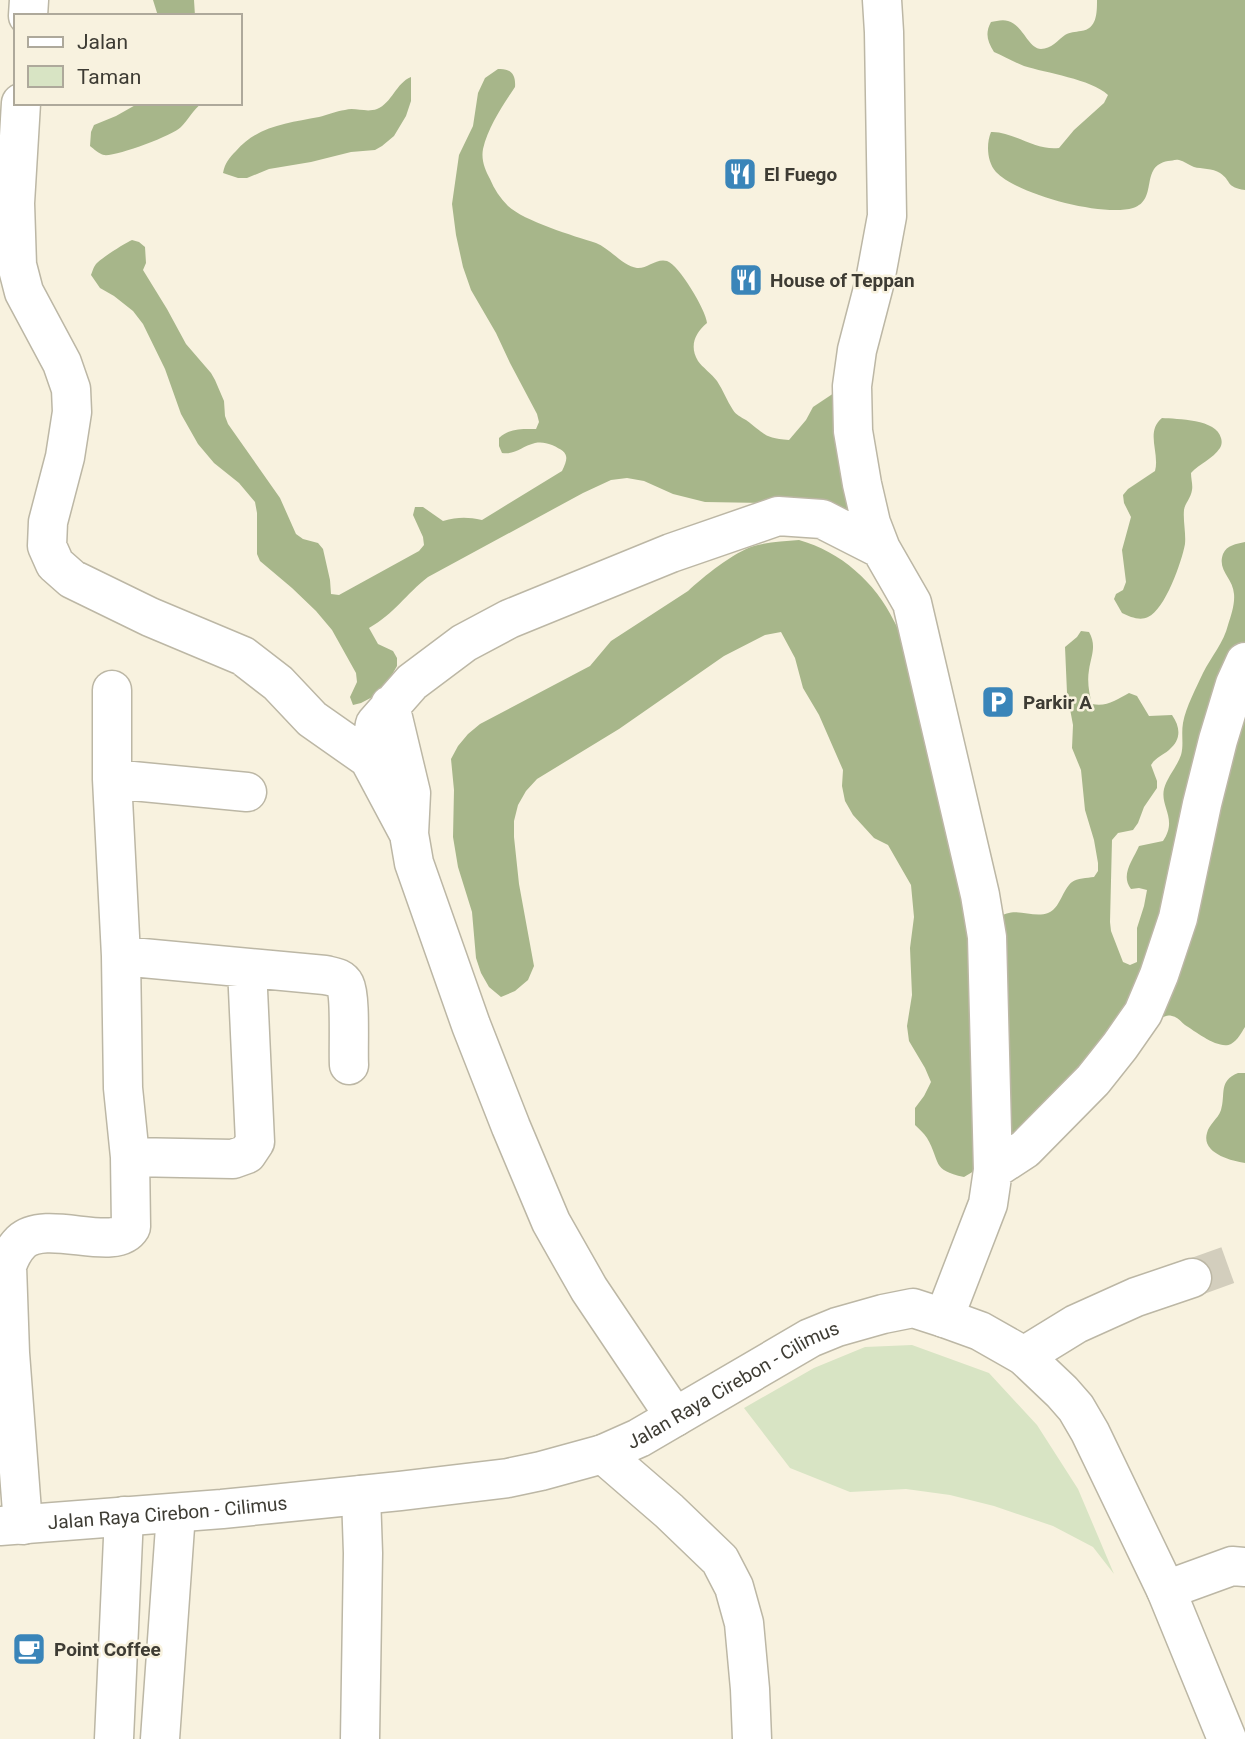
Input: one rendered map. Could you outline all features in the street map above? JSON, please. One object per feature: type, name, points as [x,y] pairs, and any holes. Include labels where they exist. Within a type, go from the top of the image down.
[{"type":"main road","points":[[882,0],[887,216],[875,281],[857,350],[852,386],[853,432],[872,523],[881,549],[912,603],[980,895],[987,937],[993,1170],[988,1204],[944,1318]]},
{"type":"main road","points":[[22,105],[15,203],[17,265],[24,292],[62,363],[71,389],[72,412],[65,457],[48,522],[47,546],[55,564],[72,579],[150,617],[243,656],[278,683],[313,719],[369,759],[409,834]]},
{"type":"main road","points":[[369,759],[375,724],[412,682],[464,643],[509,619],[671,553],[778,516],[821,519],[881,549]]},
{"type":"main road","points":[[993,1170],[1025,1149],[1093,1080],[1143,1013],[1178,918],[1217,740],[1245,662]]},
{"type":"main road","points":[[11,1526],[7,1266],[22,1241],[34,1236],[49,1233],[116,1238],[128,1232],[131,1227],[130,1157],[123,1088],[121,956],[112,779],[112,690]]},
{"type":"main road","points":[[390,705],[411,793],[409,834],[414,863],[510,1127],[551,1222],[589,1289],[675,1417]]},
{"type":"main road","points":[[112,779],[247,792]]},
{"type":"main road","points":[[121,956],[325,975],[340,979],[345,985],[348,999],[349,1065]]},
{"type":"main road","points":[[130,1157],[233,1159],[247,1154],[255,1142],[247,968]]},
{"type":"main road","points":[[1024,1356],[1076,1324],[1136,1297],[1192,1278]]},
{"type":"main road","name":"Jalan Raya Cirebon - Cilimus","points":[[11,1526],[176,1513],[463,1485],[508,1478],[603,1454],[639,1438],[799,1344],[837,1327],[913,1308],[980,1331],[1024,1356],[1076,1408],[1166,1590],[1227,1739]]},
{"type":"main road","points":[[603,1454],[696,1535],[720,1560],[734,1587],[744,1623],[752,1739]]},
{"type":"main road","points":[[360,1739],[363,1552],[361,1495]]},
{"type":"main road","points":[[160,1739],[176,1513]]},
{"type":"main road","points":[[114,1739],[124,1516]]},
{"type":"main road","points":[[1166,1590],[1232,1566],[1245,1567]]},
{"type":"green space","points":[[153,0],[194,0],[195,14],[157,14]]},
{"type":"green space","points":[[1097,0],[1245,0],[1245,190],[1231,185],[1217,171],[1175,160],[1159,164],[1154,169],[1141,204],[1119,210],[1102,209],[1082,207],[1041,196],[1007,181],[996,172],[988,153],[991,132],[1008,134],[1041,147],[1059,148],[1074,130],[1104,103],[1108,95],[1091,85],[1024,66],[994,52],[988,37],[991,22],[1004,20],[1013,23],[1032,45],[1045,49],[1067,34],[1090,27],[1096,15]]},
{"type":"green space","points":[[498,69],[509,71],[515,83],[492,124],[483,149],[485,168],[500,197],[515,212],[550,228],[596,243],[632,267],[641,268],[663,260],[672,264],[691,289],[707,323],[699,331],[694,345],[698,361],[717,381],[736,413],[765,434],[789,440],[813,407],[840,389],[850,519],[769,503],[705,502],[673,494],[644,481],[627,478],[611,480],[428,577],[386,617],[369,628],[378,644],[393,651],[397,666],[382,692],[353,705],[350,697],[357,682],[356,673],[332,630],[292,588],[260,561],[257,554],[255,502],[198,444],[181,414],[165,369],[143,324],[133,311],[100,288],[91,275],[98,262],[132,240],[145,247],[146,263],[143,270],[186,344],[215,380],[224,401],[228,424],[280,498],[296,534],[318,543],[323,549],[331,594],[339,595],[419,551],[424,545],[413,515],[415,507],[423,507],[443,521],[462,518],[482,520],[562,471],[566,461],[564,452],[544,443],[502,453],[499,438],[507,432],[536,429],[539,422],[496,333],[471,290],[456,235],[452,204],[459,155],[473,126],[478,93],[485,78]]},
{"type":"green space","points":[[411,77],[411,101],[406,116],[394,136],[375,150],[351,152],[269,169],[247,178],[223,173],[226,163],[253,136],[285,124],[342,111],[377,109]]},
{"type":"green space","points":[[135,105],[200,105],[176,131],[119,153],[98,153],[90,146],[94,125]]},
{"type":"green space","points":[[1162,418],[1205,424],[1218,432],[1222,443],[1214,455],[1191,473],[1192,490],[1184,510],[1185,544],[1172,584],[1154,613],[1138,619],[1122,613],[1114,599],[1116,594],[1123,590],[1126,582],[1122,550],[1131,517],[1123,495],[1155,471],[1154,430]]},
{"type":"green space","points":[[799,540],[829,552],[867,581],[898,628],[907,652],[971,941],[979,1168],[964,1177],[941,1168],[927,1138],[915,1125],[915,1108],[931,1082],[909,1041],[907,1026],[912,995],[910,948],[914,917],[911,885],[888,845],[874,838],[853,815],[845,801],[843,770],[819,715],[803,688],[795,658],[781,632],[765,635],[724,656],[619,729],[537,779],[518,805],[514,821],[519,884],[534,966],[528,980],[515,991],[501,997],[489,987],[476,958],[472,912],[458,867],[453,837],[454,790],[451,759],[458,746],[480,724],[590,666],[611,641],[688,591],[737,554],[759,545]]},
{"type":"green space","points":[[1245,542],[1245,1027],[1231,1044],[1220,1045],[1185,1025],[1178,1018],[1161,1018],[1011,1148],[998,918],[1017,912],[1048,913],[1055,908],[1072,882],[1094,877],[1098,871],[1094,840],[1085,810],[1081,770],[1072,748],[1073,725],[1067,693],[1065,647],[1081,631],[1089,632],[1093,646],[1088,678],[1092,704],[1107,704],[1129,693],[1137,696],[1149,716],[1172,715],[1178,729],[1178,738],[1173,746],[1151,765],[1157,788],[1144,807],[1138,823],[1133,830],[1118,833],[1112,840],[1111,931],[1123,962],[1130,965],[1137,962],[1137,928],[1147,890],[1131,889],[1127,873],[1139,846],[1163,841],[1167,833],[1169,820],[1163,796],[1164,789],[1181,755],[1184,717],[1203,673],[1224,637],[1233,606],[1233,588],[1222,565],[1223,554],[1229,547]]},
{"type":"green space","points":[[1238,1073],[1245,1073],[1245,1163],[1218,1155],[1208,1146],[1206,1140],[1208,1130],[1221,1110],[1225,1084]]},
{"type":"green space","points":[[912,1345],[989,1373],[1037,1425],[1078,1489],[1114,1574],[1093,1547],[1053,1526],[994,1506],[950,1495],[906,1489],[850,1492],[790,1468],[744,1408],[814,1368],[865,1347]]},
{"type":"tunnel","points":[[1192,1278],[1245,1259]]},
{"type":"place","name":"El Fuego","points":[[740,174]]},
{"type":"place","name":"House of Teppan","points":[[746,280]]},
{"type":"place","name":"Parkir A","points":[[998,702]]},
{"type":"place","name":"Point Coffee","points":[[29,1649]]}]
